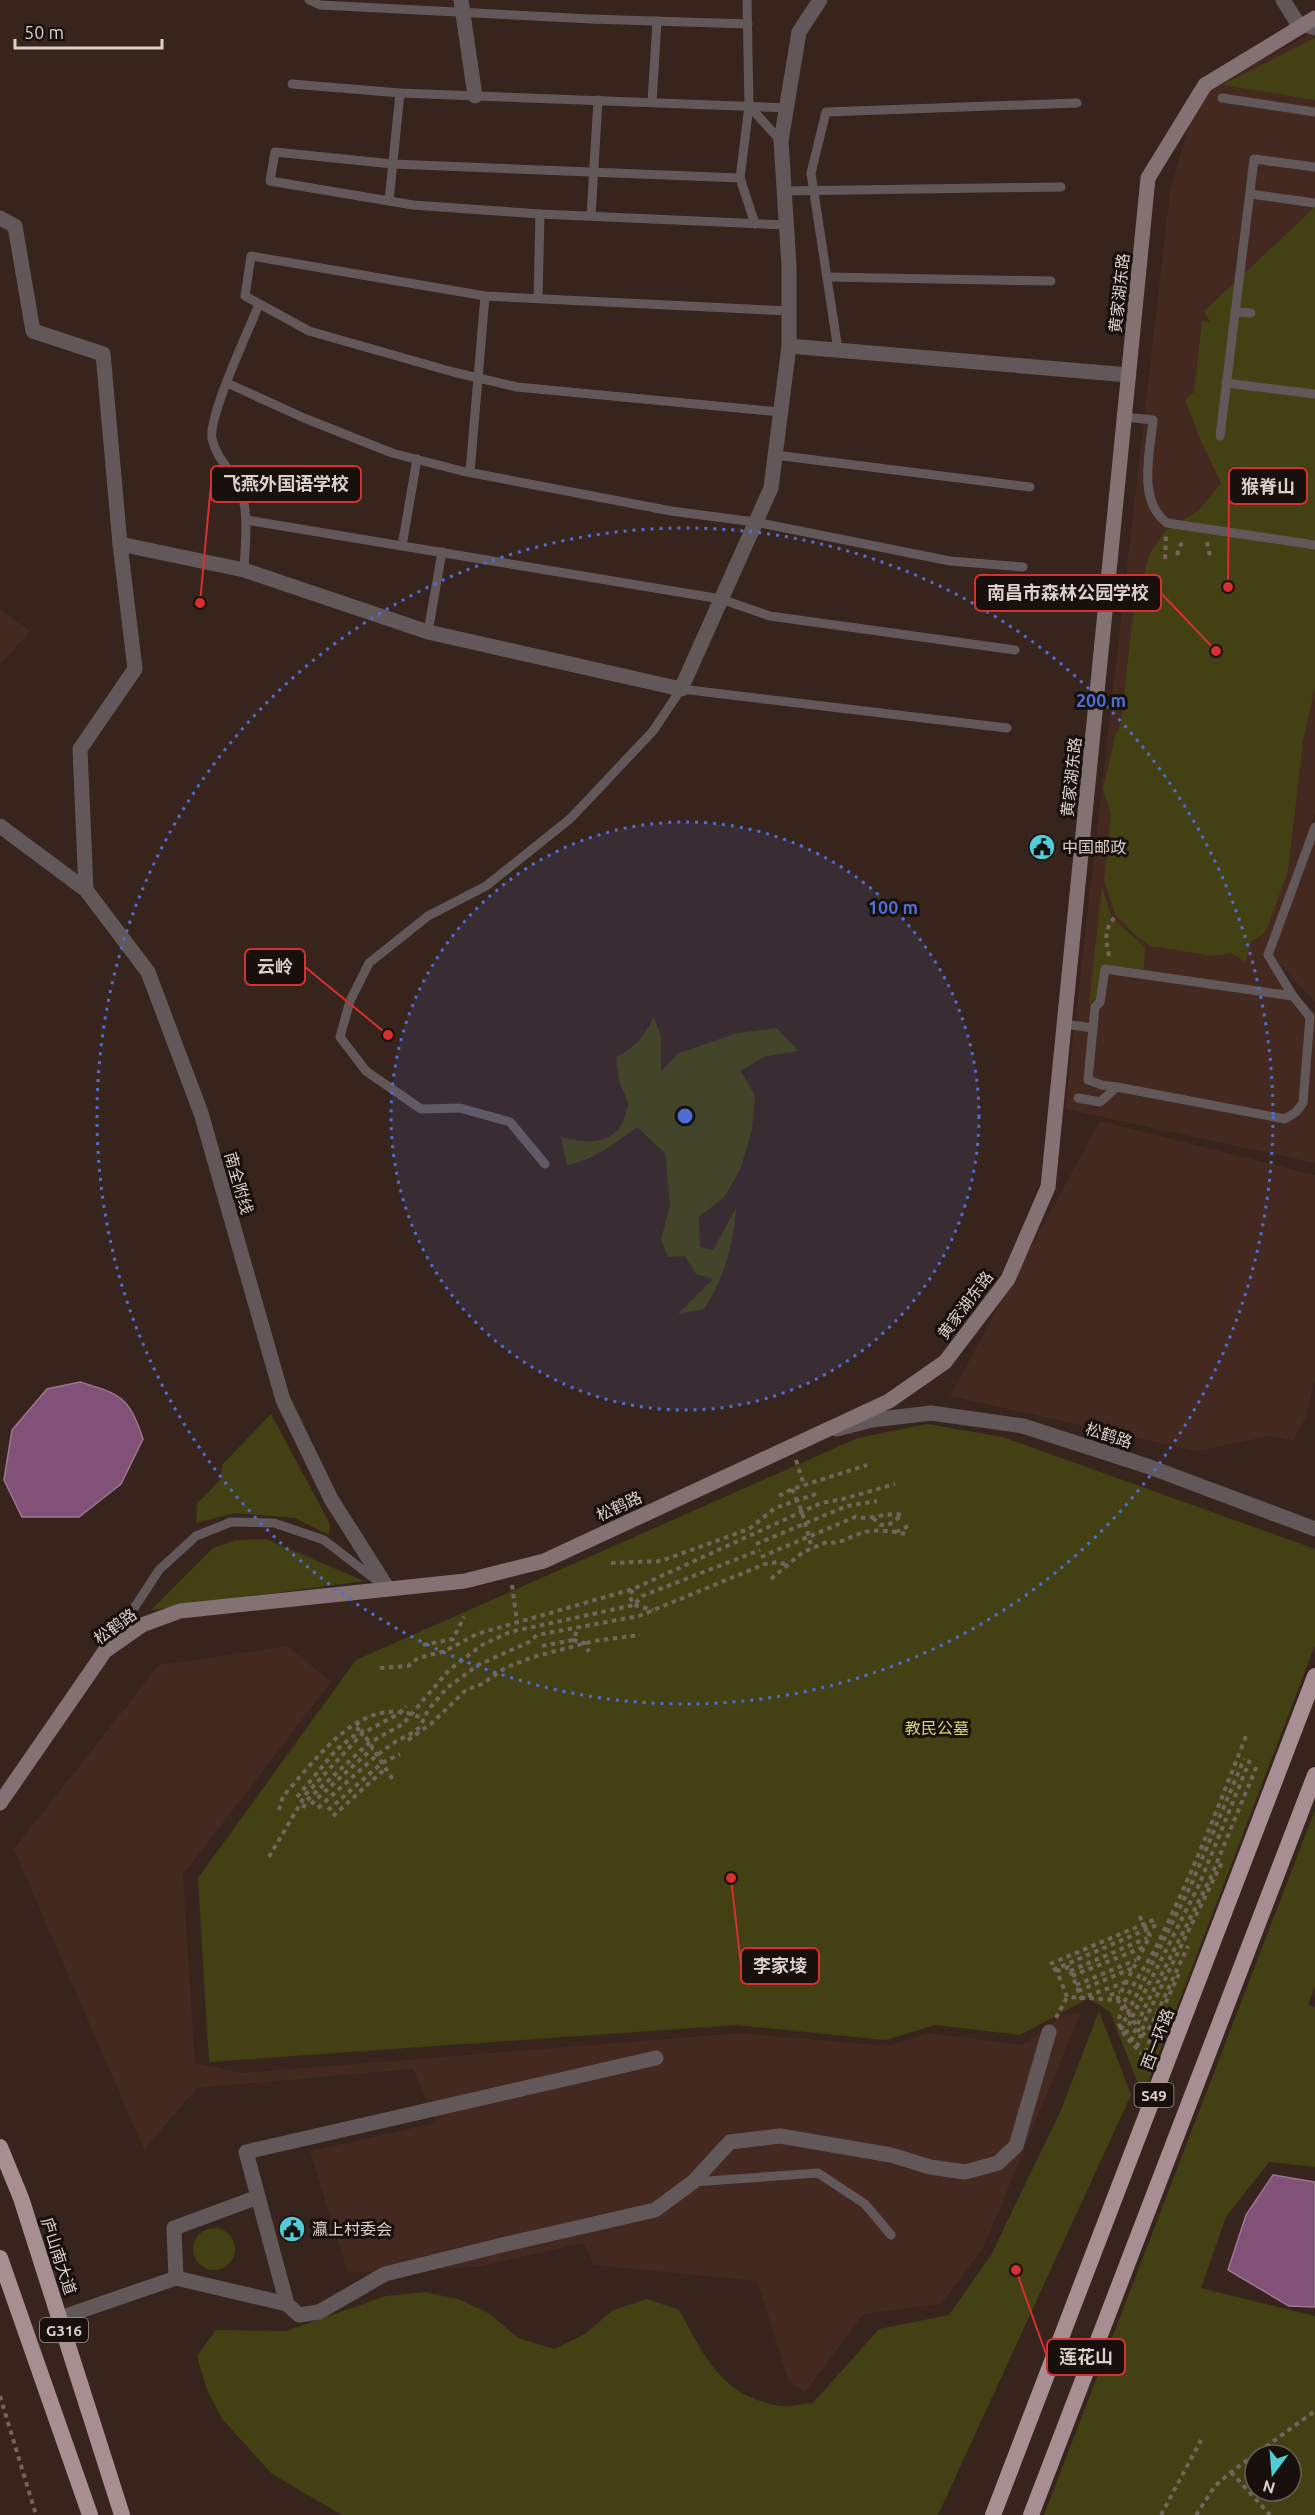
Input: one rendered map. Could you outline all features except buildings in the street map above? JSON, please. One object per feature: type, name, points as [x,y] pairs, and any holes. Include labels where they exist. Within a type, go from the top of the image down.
[{"type":"highway","name":"西一环路","points":[[993,2515],[1315,1676]]},
{"type":"highway","name":"S49","points":[[1031,2515],[1315,1775]]},
{"type":"highway","name":"庐山南大道","points":[[0,2147],[21,2198],[122,2515]]},
{"type":"highway","name":"G316","points":[[0,2258],[90,2515]]},
{"type":"main road","name":"黄家湖东路","points":[[811,1437],[889,1401],[945,1362],[1008,1279],[1048,1187],[1148,178],[1205,85],[1308,29],[1315,18]]},
{"type":"main road","name":"松鹤路","points":[[0,1803],[105,1652],[142,1625],[180,1611],[465,1581],[544,1561],[811,1437]]},
{"type":"street","points":[[120,544],[244,570],[428,632],[681,689],[771,488],[789,346],[781,141],[799,32],[820,0]]},
{"type":"street","points":[[1282,0],[1308,29]]},
{"type":"street","points":[[462,5],[475,96]]},
{"type":"street","points":[[0,218],[15,226],[33,331],[103,354],[120,544],[135,669],[80,749],[86,890]]},
{"type":"street","points":[[789,346],[1129,375]]},
{"type":"street","name":"南全附线","points":[[0,826],[86,890],[148,972],[201,1113],[283,1400],[331,1499],[388,1589]]},
{"type":"street","name":"松鹤路","points":[[811,1437],[872,1420],[931,1413],[1023,1426],[1147,1466],[1315,1529]]},
{"type":"street","points":[[60,2318],[176,2278],[287,2304],[299,2315],[320,2312],[385,2274],[655,2210],[693,2182],[729,2142],[780,2136],[891,2155],[930,2167],[965,2172],[998,2163],[1016,2146],[1049,2032]]},
{"type":"street","points":[[287,2304],[246,2152],[656,2058]]},
{"type":"street","points":[[176,2278],[174,2228],[258,2197]]},
{"type":"lane","points":[[309,0],[320,5],[462,5],[657,21],[748,24]]},
{"type":"lane","points":[[747,0],[748,106],[740,178],[755,224]]},
{"type":"lane","points":[[652,102],[657,21]]},
{"type":"lane","points":[[292,84],[400,93],[788,108]]},
{"type":"lane","points":[[389,201],[400,93]]},
{"type":"lane","points":[[1222,98],[1315,112]]},
{"type":"lane","points":[[591,216],[598,100]]},
{"type":"lane","points":[[838,350],[811,172],[826,112],[1077,103]]},
{"type":"lane","points":[[748,106],[781,141]]},
{"type":"lane","points":[[740,178],[594,174],[393,164],[275,152],[270,181],[389,201],[540,214],[786,225]]},
{"type":"lane","points":[[1220,436],[1254,159],[1315,167]]},
{"type":"lane","points":[[784,191],[1061,187]]},
{"type":"lane","points":[[1250,194],[1315,203]]},
{"type":"lane","points":[[538,298],[540,214]]},
{"type":"lane","points":[[780,412],[517,387],[309,331],[244,296],[252,256],[485,296],[789,311]]},
{"type":"lane","points":[[827,276],[1051,281]]},
{"type":"lane","points":[[470,472],[485,296]]},
{"type":"lane","points":[[244,570],[246,520],[239,487],[222,464],[212,437],[219,400],[259,304]]},
{"type":"lane","points":[[1235,312],[1251,313]]},
{"type":"lane","points":[[227,382],[304,418],[392,453],[470,472],[671,511],[756,522],[950,561],[1023,567]]},
{"type":"lane","points":[[1226,384],[1315,394]]},
{"type":"lane","points":[[1125,417],[1153,420],[1148,485],[1152,503],[1159,517],[1167,523],[1315,545]]},
{"type":"lane","points":[[775,455],[1030,487]]},
{"type":"lane","points":[[402,546],[417,459]]},
{"type":"lane","points":[[246,520],[721,599],[770,616],[1015,650]]},
{"type":"lane","points":[[428,632],[442,552]]},
{"type":"lane","points":[[545,1164],[510,1122],[460,1108],[422,1109],[366,1071],[340,1037],[347,1010],[369,963],[428,916],[486,886],[571,818],[653,731],[681,689],[1007,728]]},
{"type":"lane","points":[[1293,996],[1105,969],[1100,1002],[1095,1007],[1088,1080],[1102,1085],[1285,1119],[1296,1112],[1303,1103],[1310,1017],[1293,996],[1268,955],[1315,827]]},
{"type":"lane","points":[[1064,1024],[1093,1028]]},
{"type":"lane","points":[[1078,1098],[1100,1102],[1118,1087]]},
{"type":"lane","points":[[105,1652],[159,1570],[196,1536],[231,1522],[274,1523],[324,1540],[388,1589]]},
{"type":"lane","points":[[693,2182],[818,2173],[865,2204],[891,2235]]},
{"type":"path","points":[[1165,559],[1167,523]]},
{"type":"path","points":[[1105,969],[1109,957],[1106,934],[1108,924],[1116,916]]},
{"type":"path","points":[[791,1446],[804,1485]]},
{"type":"path","points":[[779,1496],[792,1489],[867,1465]]},
{"type":"path","points":[[380,1668],[408,1666],[418,1658],[445,1652],[464,1640],[517,1622],[633,1589],[821,1503],[895,1484]]},
{"type":"path","points":[[792,1489],[802,1512],[812,1549]]},
{"type":"path","points":[[611,1563],[661,1561],[749,1529],[775,1508],[816,1494]]},
{"type":"path","points":[[756,1544],[847,1506],[877,1501]]},
{"type":"path","points":[[761,1557],[855,1517],[903,1515],[890,1524],[881,1525],[872,1518]]},
{"type":"path","points":[[895,1532],[912,1524]]},
{"type":"path","points":[[771,1579],[803,1552],[827,1542],[833,1544],[866,1532],[905,1534]]},
{"type":"path","points":[[634,1605],[642,1596],[760,1550]]},
{"type":"path","points":[[318,1808],[377,1755],[414,1732],[428,1710],[447,1688],[478,1665],[529,1642],[537,1635],[639,1616],[765,1564],[778,1562],[787,1565]]},
{"type":"path","points":[[510,1569],[517,1622]]},
{"type":"path","points":[[633,1589],[629,1595],[634,1605]]},
{"type":"path","points":[[303,1808],[306,1801],[369,1743],[403,1724],[449,1670],[482,1645],[510,1632],[634,1605],[653,1610]]},
{"type":"path","points":[[453,1639],[464,1617]]},
{"type":"path","points":[[573,1640],[579,1628]]},
{"type":"path","points":[[408,1740],[432,1724],[466,1690],[482,1684],[505,1668],[533,1657],[584,1643],[639,1635]]},
{"type":"path","points":[[423,1645],[453,1639],[464,1640]]},
{"type":"path","points":[[542,1646],[573,1640],[584,1643],[589,1652]]},
{"type":"path","points":[[269,1857],[306,1794],[363,1733],[402,1711],[406,1706]]},
{"type":"path","points":[[279,1810],[283,1796],[342,1732],[378,1712],[402,1711],[424,1719]]},
{"type":"path","points":[[357,1725],[395,1783]]},
{"type":"path","points":[[297,1797],[336,1750],[355,1735],[357,1725]]},
{"type":"path","points":[[1188,1956],[1154,2028],[1144,2056],[1121,2031],[1118,2022],[1124,2005],[1156,1947],[1208,1836],[1246,1737]]},
{"type":"path","points":[[311,1804],[372,1748]]},
{"type":"path","points":[[328,1810],[382,1763],[400,1754]]},
{"type":"path","points":[[1121,2031],[1128,2012],[1191,1885],[1244,1759]]},
{"type":"path","points":[[1126,2034],[1131,2019],[1199,1884],[1250,1760]]},
{"type":"path","points":[[1131,2042],[1210,1879],[1258,1763]]},
{"type":"path","points":[[333,1816],[386,1768]]},
{"type":"path","points":[[1137,2047],[1146,2018],[1215,1879],[1256,1783]]},
{"type":"path","points":[[1117,2000],[1150,1936],[1139,1915]]},
{"type":"path","points":[[1050,1964],[1158,1918]]},
{"type":"path","points":[[1055,1970],[1160,1924]]},
{"type":"path","points":[[1070,1971],[1148,1938]]},
{"type":"path","points":[[1142,2036],[1151,2026],[1188,1946]]},
{"type":"path","points":[[1072,1976],[1144,1947]]},
{"type":"path","points":[[1076,1985],[1137,1959]]},
{"type":"path","points":[[1055,1970],[1069,1967],[1081,1998]]},
{"type":"path","points":[[1078,1991],[1133,1968]]},
{"type":"path","points":[[1055,1970],[1067,1997]]},
{"type":"path","points":[[1067,1997],[1091,1996],[1126,1982]]},
{"type":"path","points":[[1106,1989],[1110,1997],[1124,2005],[1142,2036]]},
{"type":"path","points":[[1097,1992],[1100,1999]]},
{"type":"path","points":[[1091,1996],[1100,1999],[1121,1992]]},
{"type":"path","points":[[1049,2032],[1067,1997]]},
{"type":"path","points":[[0,2396],[36,2515]]},
{"type":"path","points":[[1196,2515],[1215,2486],[1231,2472],[1315,2412]]},
{"type":"path","points":[[1161,2515],[1201,2440]]},
{"type":"path","points":[[1231,2472],[1270,2515]]},
{"type":"shaded area","points":[[1315,31],[1315,814],[1263,958],[1315,1013],[1315,1163],[1065,1109],[1170,191],[1193,111],[1219,82]]},
{"type":"shaded area","points":[[0,609],[30,631],[0,665]]},
{"type":"shaded area","points":[[1315,831],[1315,1002],[1271,955]]},
{"type":"shaded area","points":[[1100,1121],[1315,1175],[1315,1380],[1307,1415],[1293,1441],[1270,1436],[1197,1451],[950,1396]]},
{"type":"shaded area","points":[[80,1382],[105,1390],[121,1399],[133,1414],[143,1439],[121,1484],[79,1517],[22,1517],[4,1480],[12,1430],[47,1389]]},
{"type":"shaded area","points":[[288,1646],[331,1682],[183,1875],[195,2063],[243,2073],[739,2033],[888,2046],[928,2033],[1023,2045],[1063,2015],[1081,2012],[984,2246],[941,2304],[863,2314],[805,2392],[789,2382],[757,2281],[593,2265],[584,2243],[477,2267],[348,2273],[310,2151],[436,2123],[413,2069],[197,2088],[144,2150],[14,1849],[159,1665]]},
{"type":"shaded area","points":[[1273,2175],[1315,2182],[1315,2307],[1289,2306],[1228,2270],[1246,2215]]},
{"type":"green space","points":[[1315,38],[1315,100],[1222,85]]},
{"type":"green space","points":[[1315,207],[1315,688],[1303,741],[1288,871],[1266,932],[1251,942],[1246,962],[1231,953],[1213,956],[1151,946],[1137,937],[1116,916],[1104,881],[1111,814],[1103,789],[1115,736],[1121,723],[1135,597],[1140,591],[1149,555],[1165,531],[1199,510],[1221,483],[1185,400],[1194,392],[1202,321],[1210,322],[1204,311]]},
{"type":"green space","points":[[1102,887],[1112,918],[1145,947],[1144,970],[1103,964],[1097,997],[1089,1004]]},
{"type":"green space","points":[[654,1016],[661,1037],[661,1072],[677,1054],[737,1033],[777,1028],[798,1051],[763,1057],[741,1071],[755,1096],[752,1130],[740,1170],[724,1197],[699,1217],[700,1247],[713,1250],[736,1208],[730,1248],[723,1273],[704,1309],[678,1314],[713,1279],[696,1274],[685,1256],[668,1257],[661,1239],[670,1206],[665,1153],[637,1127],[595,1155],[567,1165],[561,1137],[577,1141],[600,1140],[620,1127],[629,1104],[619,1081],[616,1057],[639,1041]]},
{"type":"green space","points":[[271,1414],[330,1524],[329,1535],[295,1518],[235,1513],[196,1523],[197,1504],[221,1479],[222,1465]]},
{"type":"green space","name":"教民公墓","points":[[927,1424],[1003,1437],[1315,1549],[1315,1645],[1143,2096],[1110,2012],[1089,1998],[1020,2035],[935,2025],[886,2040],[736,2025],[209,2062],[198,1878],[356,1660],[858,1438]]},
{"type":"green space","points":[[266,1539],[364,1581],[151,1610],[213,1548],[236,1540]]},
{"type":"green space","points":[[1315,1810],[1315,1987],[1308,2005],[1315,2007],[1315,2167],[1269,2162],[1226,2217],[1201,2288],[1315,2316],[1315,2515],[1044,2515]]},
{"type":"green space","points":[[1099,2011],[1131,2095],[938,2515],[342,2515],[272,2474],[222,2419],[207,2390],[197,2356],[216,2330],[286,2331],[386,2296],[424,2292],[458,2299],[490,2314],[518,2338],[554,2349],[585,2334],[613,2310],[647,2299],[679,2310],[715,2370],[740,2392],[756,2400],[779,2406],[813,2403],[879,2329],[949,2315],[991,2255],[1061,2110]]},
{"type":"green space","points":[[214,2228],[222,2229],[229,2234],[234,2241],[234,2257],[229,2264],[222,2269],[214,2270],[206,2269],[199,2264],[194,2257],[193,2249],[194,2241],[199,2234],[206,2229]]},
{"type":"place","name":"猴脊山","points":[[1228,587]]},
{"type":"place","name":"飞燕外国语学校","points":[[200,603]]},
{"type":"place","name":"南昌市森林公园学校","points":[[1216,651]]},
{"type":"place","name":"中国邮政","points":[[1042,847]]},
{"type":"place","name":"云岭","points":[[388,1035]]},
{"type":"place","name":"李家堎","points":[[731,1878]]},
{"type":"place","name":"瀛上村委会","points":[[292,2229]]},
{"type":"place","name":"莲花山","points":[[1016,2270]]}]
